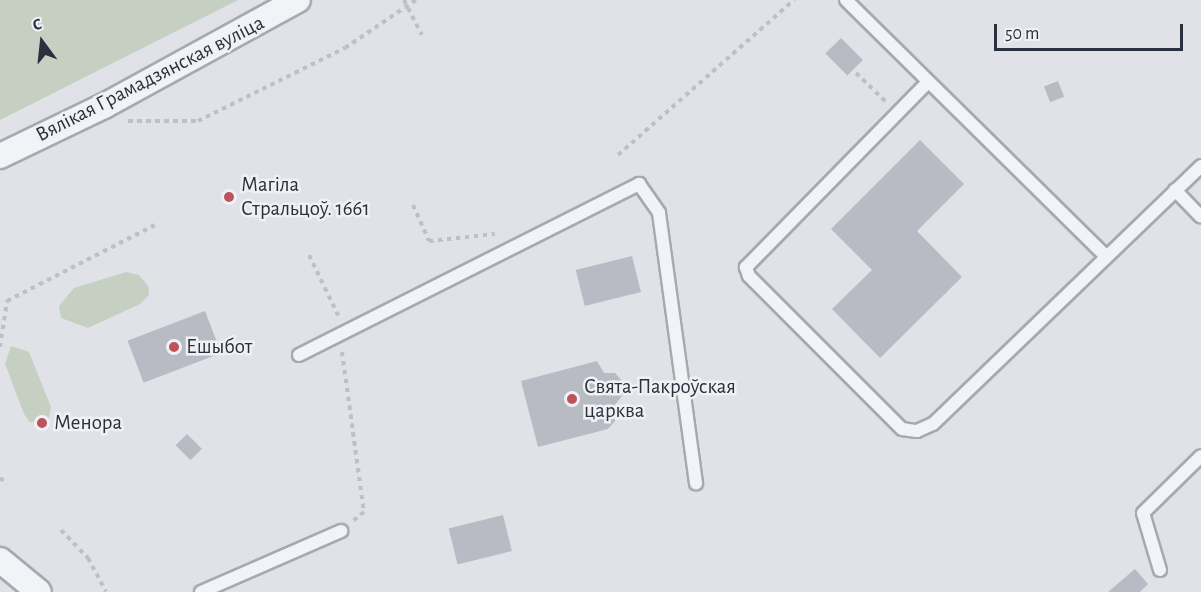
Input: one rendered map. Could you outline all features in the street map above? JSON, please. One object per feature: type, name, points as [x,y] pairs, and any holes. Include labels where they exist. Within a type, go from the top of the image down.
[{"type":"street","name":"Вялікая Грамадзянская вуліца","points":[[0,156],[104,106],[298,0]]},
{"type":"street","points":[[0,560],[39,592]]},
{"type":"lane","points":[[846,0],[1105,255]]},
{"type":"lane","points":[[928,82],[746,267],[902,429],[917,431],[933,424],[1105,255],[1201,166]]},
{"type":"lane","points":[[299,355],[639,184],[659,213],[696,483]]},
{"type":"lane","points":[[1175,190],[1201,217]]},
{"type":"lane","points":[[1160,570],[1143,513],[1201,456]]},
{"type":"lane","points":[[201,592],[341,531]]},
{"type":"path","points":[[404,0],[422,36]]},
{"type":"path","points":[[124,121],[198,121],[345,48],[416,0]]},
{"type":"path","points":[[618,155],[794,0]]},
{"type":"path","points":[[856,73],[897,113]]},
{"type":"path","points":[[413,205],[429,241],[516,232],[525,242]]},
{"type":"path","points":[[0,347],[7,301],[155,225]]},
{"type":"path","points":[[309,255],[343,333],[364,512],[341,531]]},
{"type":"path","points":[[0,478],[8,483]]},
{"type":"path","points":[[61,530],[88,558],[106,592]]},
{"type":"green space","points":[[0,0],[238,0],[0,120]]},
{"type":"green space","points":[[126,272],[139,275],[148,286],[149,295],[140,304],[88,328],[61,318],[59,306],[74,288]]},
{"type":"green space","points":[[11,346],[29,352],[51,407],[48,422],[30,422],[24,414],[5,364]]},
{"type":"building","points":[[841,38],[863,60],[847,75],[825,54]]},
{"type":"building","points":[[1058,81],[1064,97],[1050,102],[1044,86]]},
{"type":"building","points":[[920,140],[964,184],[917,231],[962,277],[880,358],[832,309],[872,270],[831,229]]},
{"type":"building","points":[[632,256],[641,292],[585,306],[576,270]]},
{"type":"building","name":"Ешыбот","points":[[205,311],[221,353],[144,383],[128,341]]},
{"type":"building","name":"Свята-Пакроўская царква","points":[[597,361],[604,373],[615,373],[624,383],[625,392],[614,406],[615,421],[608,429],[538,447],[521,381]]},
{"type":"building","points":[[187,434],[202,449],[191,460],[176,445]]},
{"type":"building","points":[[503,515],[512,551],[458,564],[449,529]]},
{"type":"building","points":[[1135,569],[1148,584],[1140,592],[1108,592]]},
{"type":"place","name":"Магіла Стральцоў. 1661","points":[[229,197]]},
{"type":"place","name":"Ешыбот","points":[[174,347]]},
{"type":"place","name":"Свята-Пакроўская царква","points":[[572,399]]},
{"type":"place","name":"Менора","points":[[42,423]]}]
